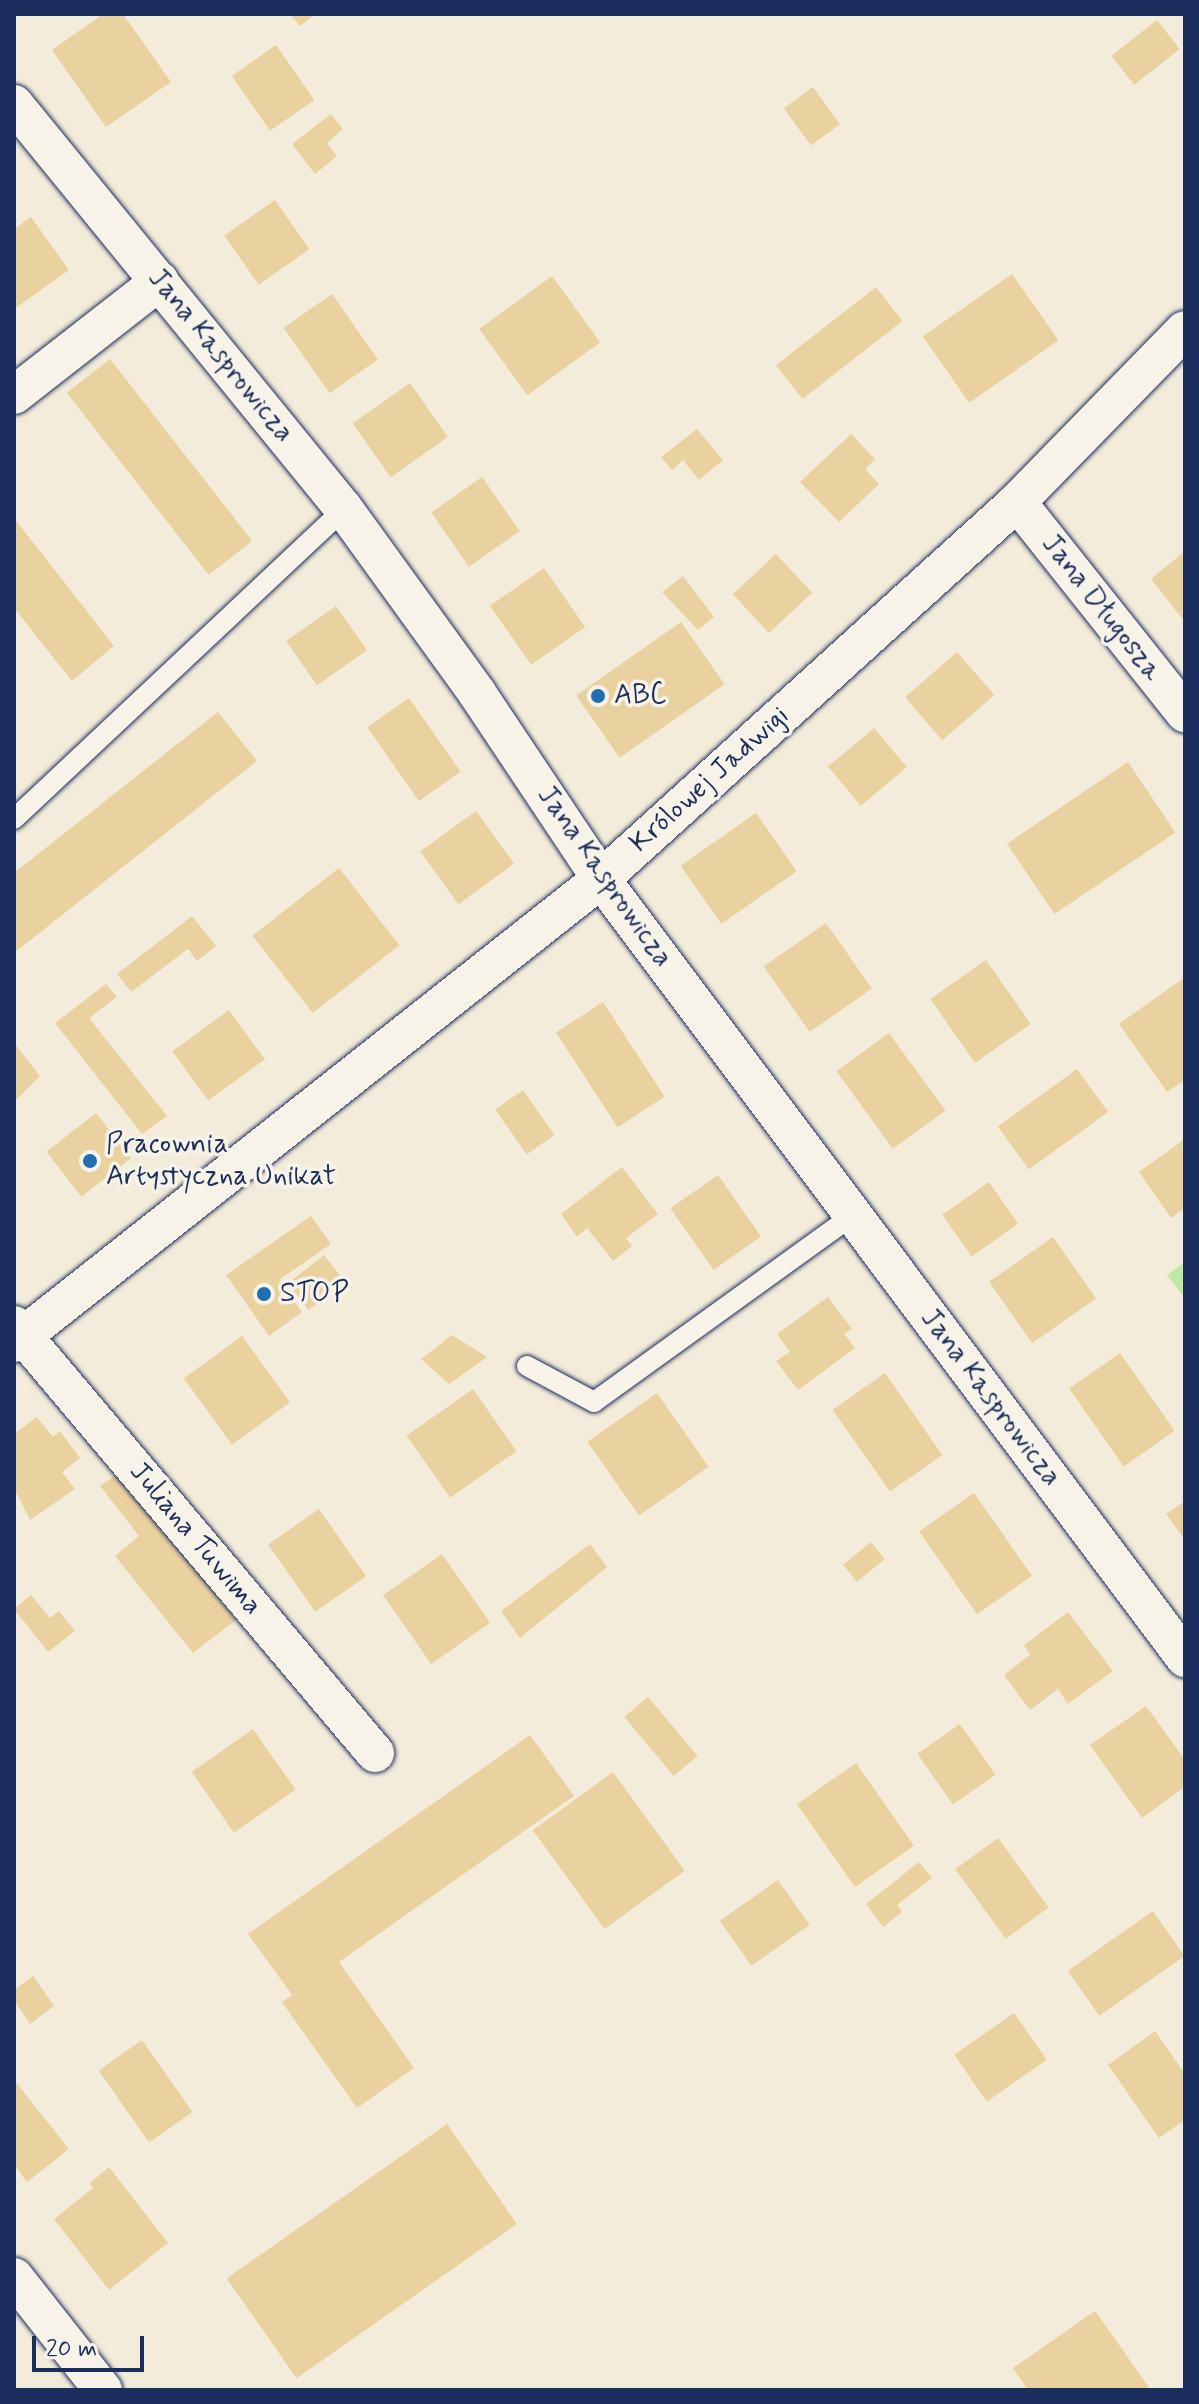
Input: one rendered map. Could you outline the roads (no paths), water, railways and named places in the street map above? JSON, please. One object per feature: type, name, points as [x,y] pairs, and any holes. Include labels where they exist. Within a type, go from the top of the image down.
[{"type":"street","name":"Jana Kasprowicza","points":[[14,104],[344,509],[477,693],[601,879],[1185,1658]]},
{"type":"street","points":[[14,395],[160,281]]},
{"type":"street","name":"Królowej Jadwigi","points":[[17,1335],[601,879],[1017,502],[1185,330]]},
{"type":"street","name":"Jana Długosza","points":[[1017,502],[1185,713]]},
{"type":"street","name":"Juliana Tuwima","points":[[17,1335],[375,1753]]},
{"type":"street","points":[[14,2277],[103,2390]]},
{"type":"lane","points":[[14,819],[344,509]]},
{"type":"lane","points":[[527,1366],[594,1402],[853,1215]]},
{"type":"place","name":"ABC","points":[[598,696]]},
{"type":"place","name":"Pracownia Artystyczna Unikat","points":[[90,1161]]},
{"type":"place","name":"STOP","points":[[264,1294]]}]
